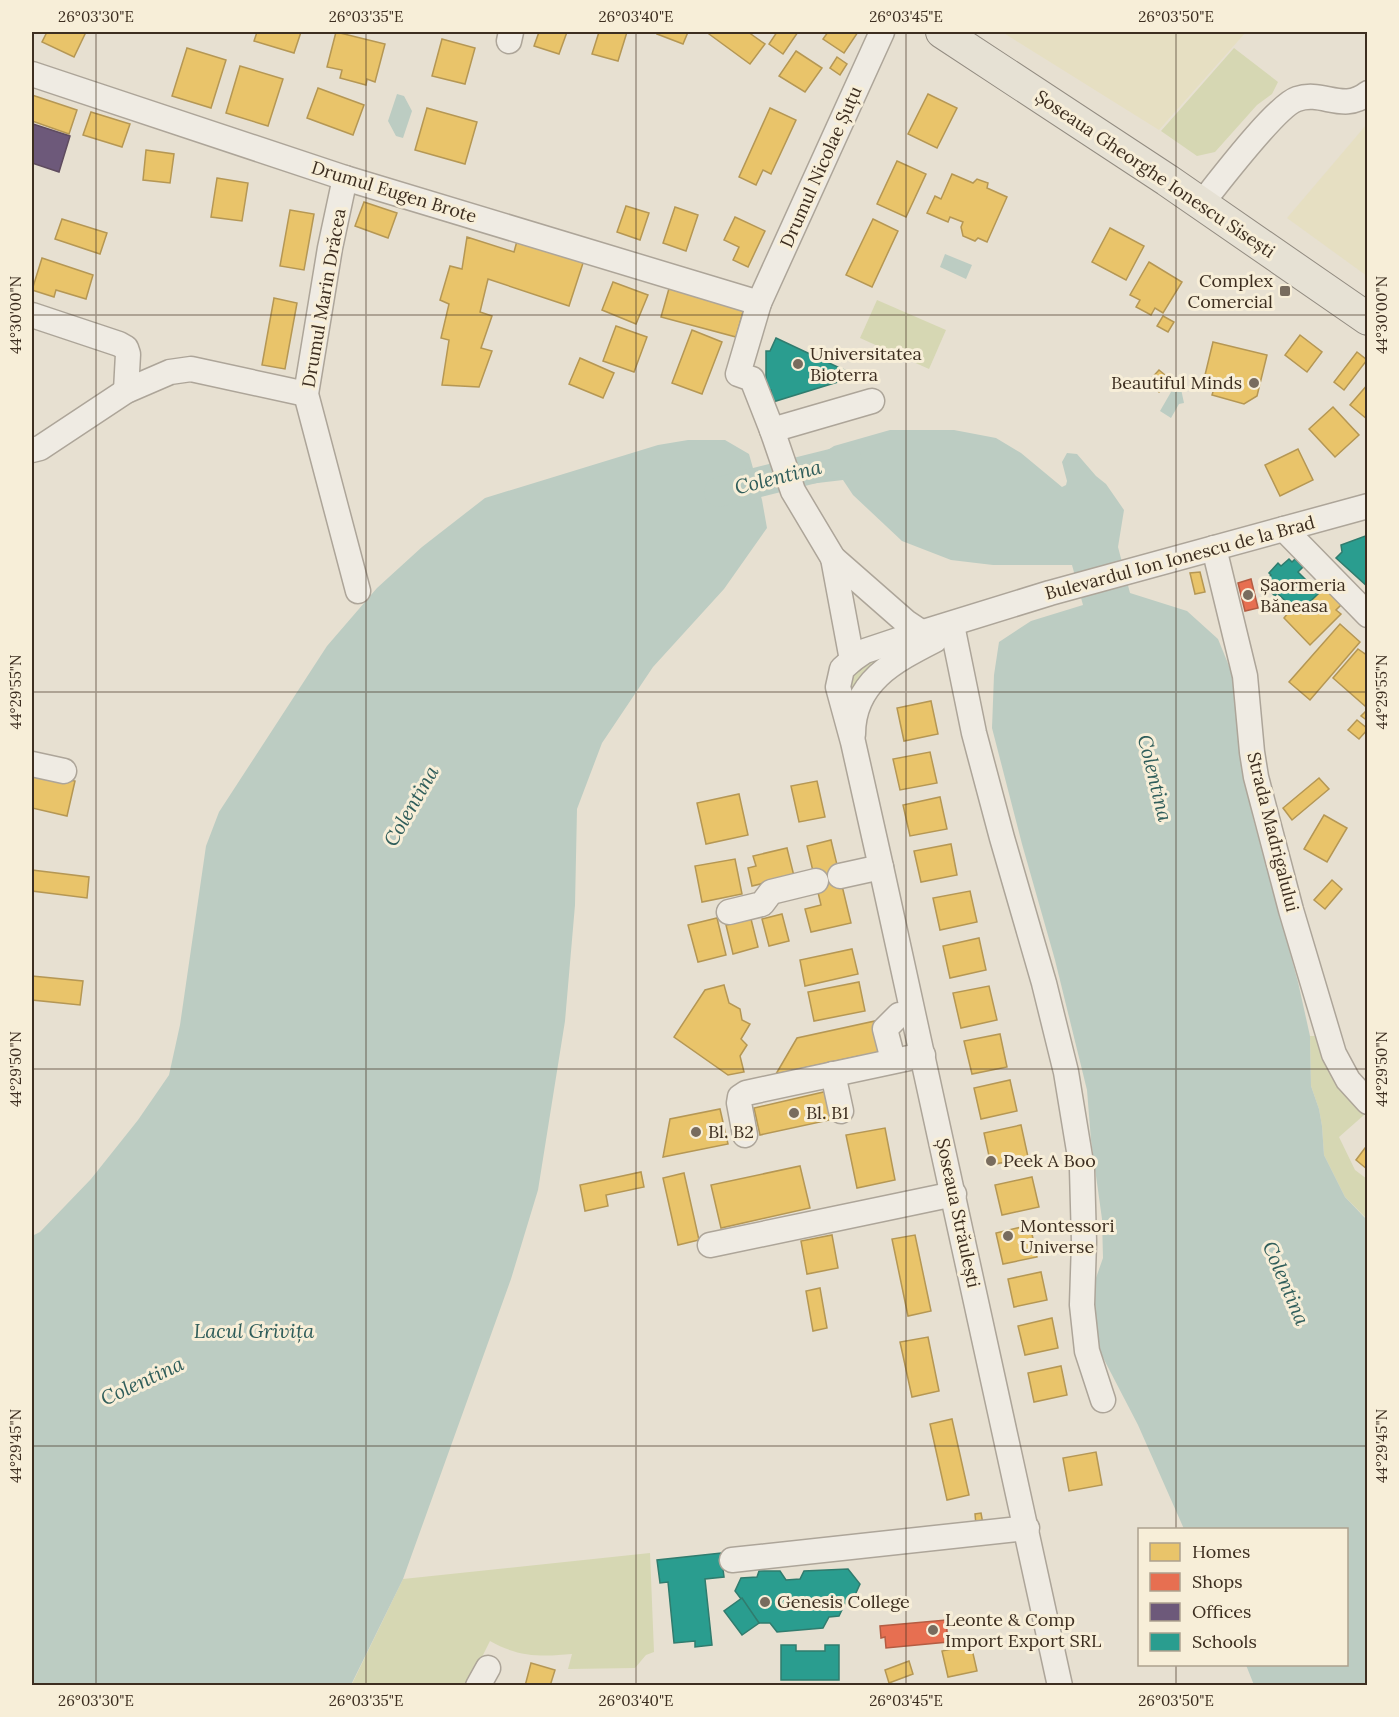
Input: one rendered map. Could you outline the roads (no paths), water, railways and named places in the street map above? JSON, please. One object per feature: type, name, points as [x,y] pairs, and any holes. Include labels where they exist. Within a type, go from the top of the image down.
[{"type":"main road","name":"Șoseaua Gheorghe Ionescu Sisești","points":[[942,32],[1201,204],[1368,319]]},
{"type":"street","name":"Drumul Nicolae Șuțu","points":[[776,441],[752,379],[738,374],[759,303],[882,32]]},
{"type":"street","name":"Drumul Eugen Brote","points":[[32,74],[345,178],[759,303]]},
{"type":"street","points":[[1201,204],[1273,118],[1289,103],[1298,98],[1309,97],[1342,103],[1352,102],[1368,93]]},
{"type":"street","name":"Drumul Marin Drăcea","points":[[345,178],[330,249],[306,394],[358,591]]},
{"type":"street","points":[[32,315],[126,348],[128,354],[126,391]]},
{"type":"street","points":[[32,450],[40,448],[126,391],[170,372],[191,369],[306,394]]},
{"type":"street","points":[[872,400],[776,441],[793,491],[833,558],[906,622],[921,632]]},
{"type":"street","name":"Bulevardul Ion Ionescu de la Brad","points":[[852,660],[865,651],[993,610],[1368,506]]},
{"type":"street","points":[[1284,530],[1367,613]]},
{"type":"street","name":"Strada Madrigalului","points":[[1214,549],[1245,676],[1256,777],[1291,910],[1334,1054],[1348,1080],[1368,1102]]},
{"type":"street","points":[[833,558],[852,660],[842,669],[838,687],[854,742]]},
{"type":"street","name":"Bulevardul Ion Ionescu de la Brad","points":[[854,742],[856,709],[863,693],[890,664],[993,610]]},
{"type":"street","points":[[953,630],[974,733],[1044,983],[1066,1072],[1082,1169],[1084,1242],[1082,1305],[1087,1351],[1103,1400]]},
{"type":"street","name":"Șoseaua Străulești","points":[[854,742],[1060,1686]]},
{"type":"street","points":[[32,764],[64,771]]},
{"type":"street","points":[[840,876],[881,867]]},
{"type":"street","points":[[729,912],[762,904],[771,892],[816,881]]},
{"type":"street","points":[[891,1052],[885,1029],[899,1015]]},
{"type":"street","points":[[745,1135],[739,1103],[740,1097],[746,1093],[923,1055]]},
{"type":"street","points":[[833,1074],[841,1111]]},
{"type":"street","points":[[710,1245],[954,1194]]},
{"type":"street","points":[[732,1560],[1027,1528]]},
{"type":"water","points":[[397,94],[404,96],[412,111],[403,138],[396,136],[388,121]]},
{"type":"water","points":[[945,254],[972,265],[966,279],[940,267]]},
{"type":"water","points":[[1181,389],[1184,403],[1179,404],[1171,418],[1160,411],[1171,392]]},
{"type":"water","points":[[890,430],[954,430],[996,438],[1021,453],[1062,487],[1067,481],[1062,462],[1067,453],[1077,454],[1106,484],[1124,510],[1118,547],[1130,593],[1187,611],[1218,639],[1236,685],[1246,778],[1253,818],[1298,982],[1310,1036],[1311,1086],[1319,1109],[1324,1155],[1345,1197],[1367,1220],[1367,1685],[1254,1685],[1246,1666],[1348,1666],[1348,1528],[1184,1528],[1138,1425],[1097,1346],[1091,1292],[1103,1258],[1102,1219],[1091,1140],[1087,1090],[1055,960],[992,728],[994,675],[999,642],[1031,621],[1083,605],[1072,565],[993,565],[951,560],[902,541],[853,495],[843,480],[809,484],[806,464],[834,446]]},
{"type":"water","name":"Lacul Grivița","points":[[688,440],[725,440],[749,454],[767,528],[724,589],[653,667],[602,743],[577,809],[575,905],[565,1021],[538,1190],[511,1279],[403,1579],[351,1685],[32,1685],[32,1236],[40,1232],[91,1179],[138,1120],[169,1075],[180,1025],[206,846],[219,812],[327,646],[377,588],[422,547],[485,498],[658,445]]},
{"type":"waterway","name":"Colentina","points":[[719,492],[847,460]]},
{"type":"place","name":"Complex Comercial","points":[[1285,291]]},
{"type":"place","name":"Universitatea Bioterra","points":[[798,364]]},
{"type":"place","name":"Beautiful Minds","points":[[1254,383]]},
{"type":"place","name":"Șaormeria Băneasa","points":[[1248,595]]},
{"type":"place","name":"Bl. B1","points":[[794,1113]]},
{"type":"place","name":"Bl. B2","points":[[696,1132]]},
{"type":"place","name":"Peek A Boo","points":[[991,1161]]},
{"type":"place","name":"Montessori Universe","points":[[1008,1236]]},
{"type":"place","name":"Genesis College","points":[[765,1602]]},
{"type":"place","name":"Leonte & Comp Import Export SRL","points":[[933,1630]]}]
